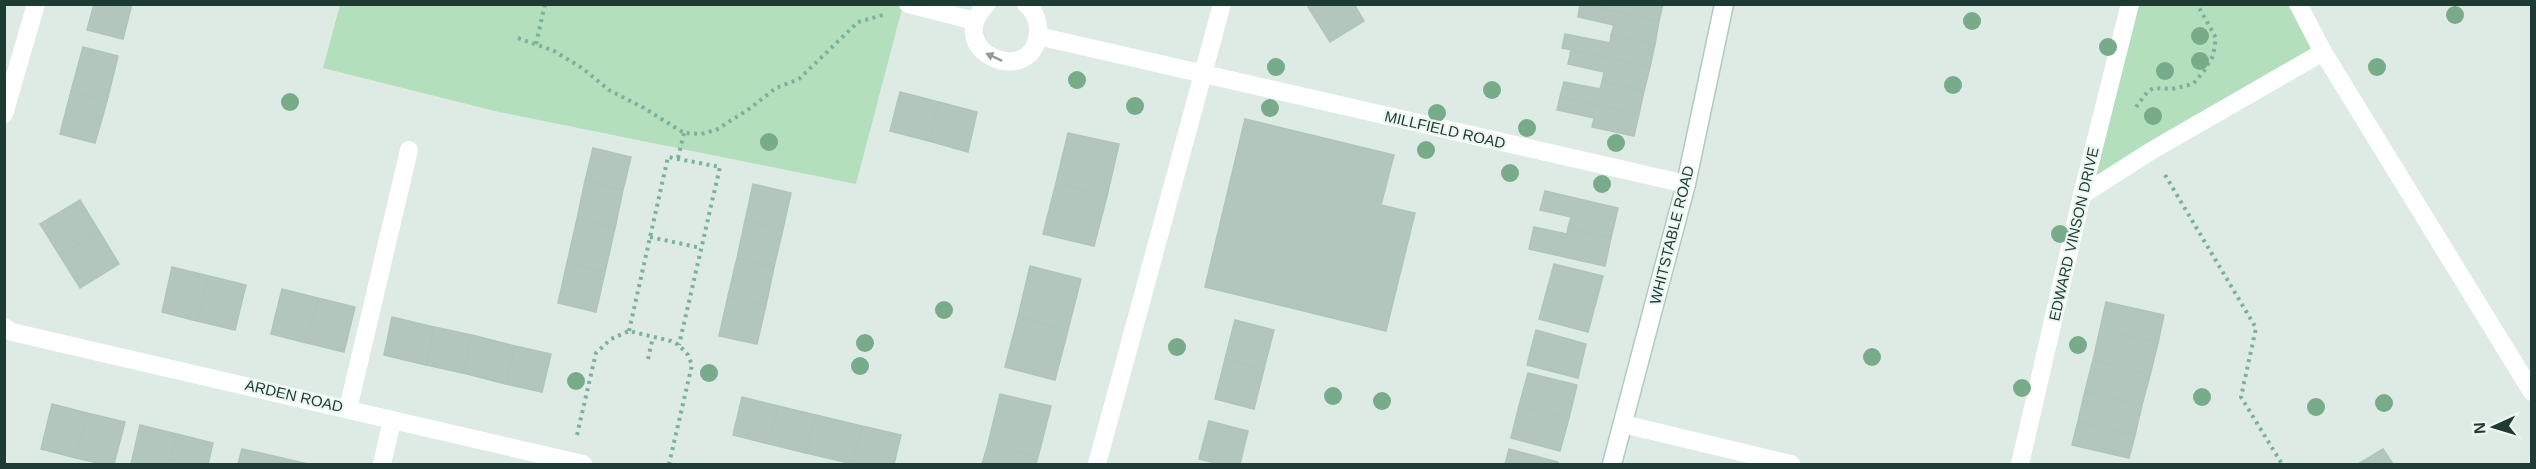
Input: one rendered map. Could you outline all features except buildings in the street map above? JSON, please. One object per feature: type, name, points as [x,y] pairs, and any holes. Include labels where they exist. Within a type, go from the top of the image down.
[{"type":"street","points":[[4,114],[36,4]]},
{"type":"street","points":[[987,4],[975,21],[976,42],[989,57],[1009,62],[1028,54],[1035,46],[1038,36],[1039,25],[1035,14],[1026,4]]},
{"type":"street","points":[[1097,465],[1222,4]]},
{"type":"street","name":"WHITSTABLE ROAD","points":[[1612,465],[1686,184],[1724,4]]},
{"type":"street","name":"EDWARD VINSON DRIVE","points":[[2020,465],[2082,195],[2130,4]]},
{"type":"street","points":[[2298,4],[2323,52],[2532,392]]},
{"type":"street","points":[[910,5],[975,21]]},
{"type":"street","name":"MILLFIELD ROAD","points":[[1038,36],[1204,76],[1686,184]]},
{"type":"street","points":[[2082,195],[2151,151],[2323,52]]},
{"type":"street","points":[[348,409],[409,150]]},
{"type":"street","name":"ARDEN ROAD","points":[[4,327],[12,332],[348,409],[392,422],[577,463]]},
{"type":"street","points":[[382,465],[392,422]]},
{"type":"street","points":[[1623,423],[1791,465]]},
{"type":"path","points":[[536,44],[545,4]]},
{"type":"path","points":[[2133,113],[2148,90],[2172,89],[2193,84],[2213,56],[2216,38],[2197,4]]},
{"type":"path","points":[[518,38],[564,56],[609,90],[684,133],[701,134],[716,130],[776,88],[799,79],[858,22],[889,14],[909,16],[910,5]]},
{"type":"path","points":[[678,159],[684,133]]},
{"type":"path","points":[[2151,151],[2256,328],[2241,397],[2282,465]]},
{"type":"path","points":[[629,331],[668,157],[720,167],[679,345]]},
{"type":"path","points":[[650,237],[701,248]]},
{"type":"path","points":[[577,463],[596,353],[611,339],[629,331],[679,345],[688,355],[692,365],[669,465]]},
{"type":"path","points":[[648,359],[653,337]]},
{"type":"green space","points":[[340,5],[903,5],[856,184],[499,112],[323,68]]},
{"type":"green space","points":[[2130,5],[2298,5],[2323,52],[2082,195]]}]
